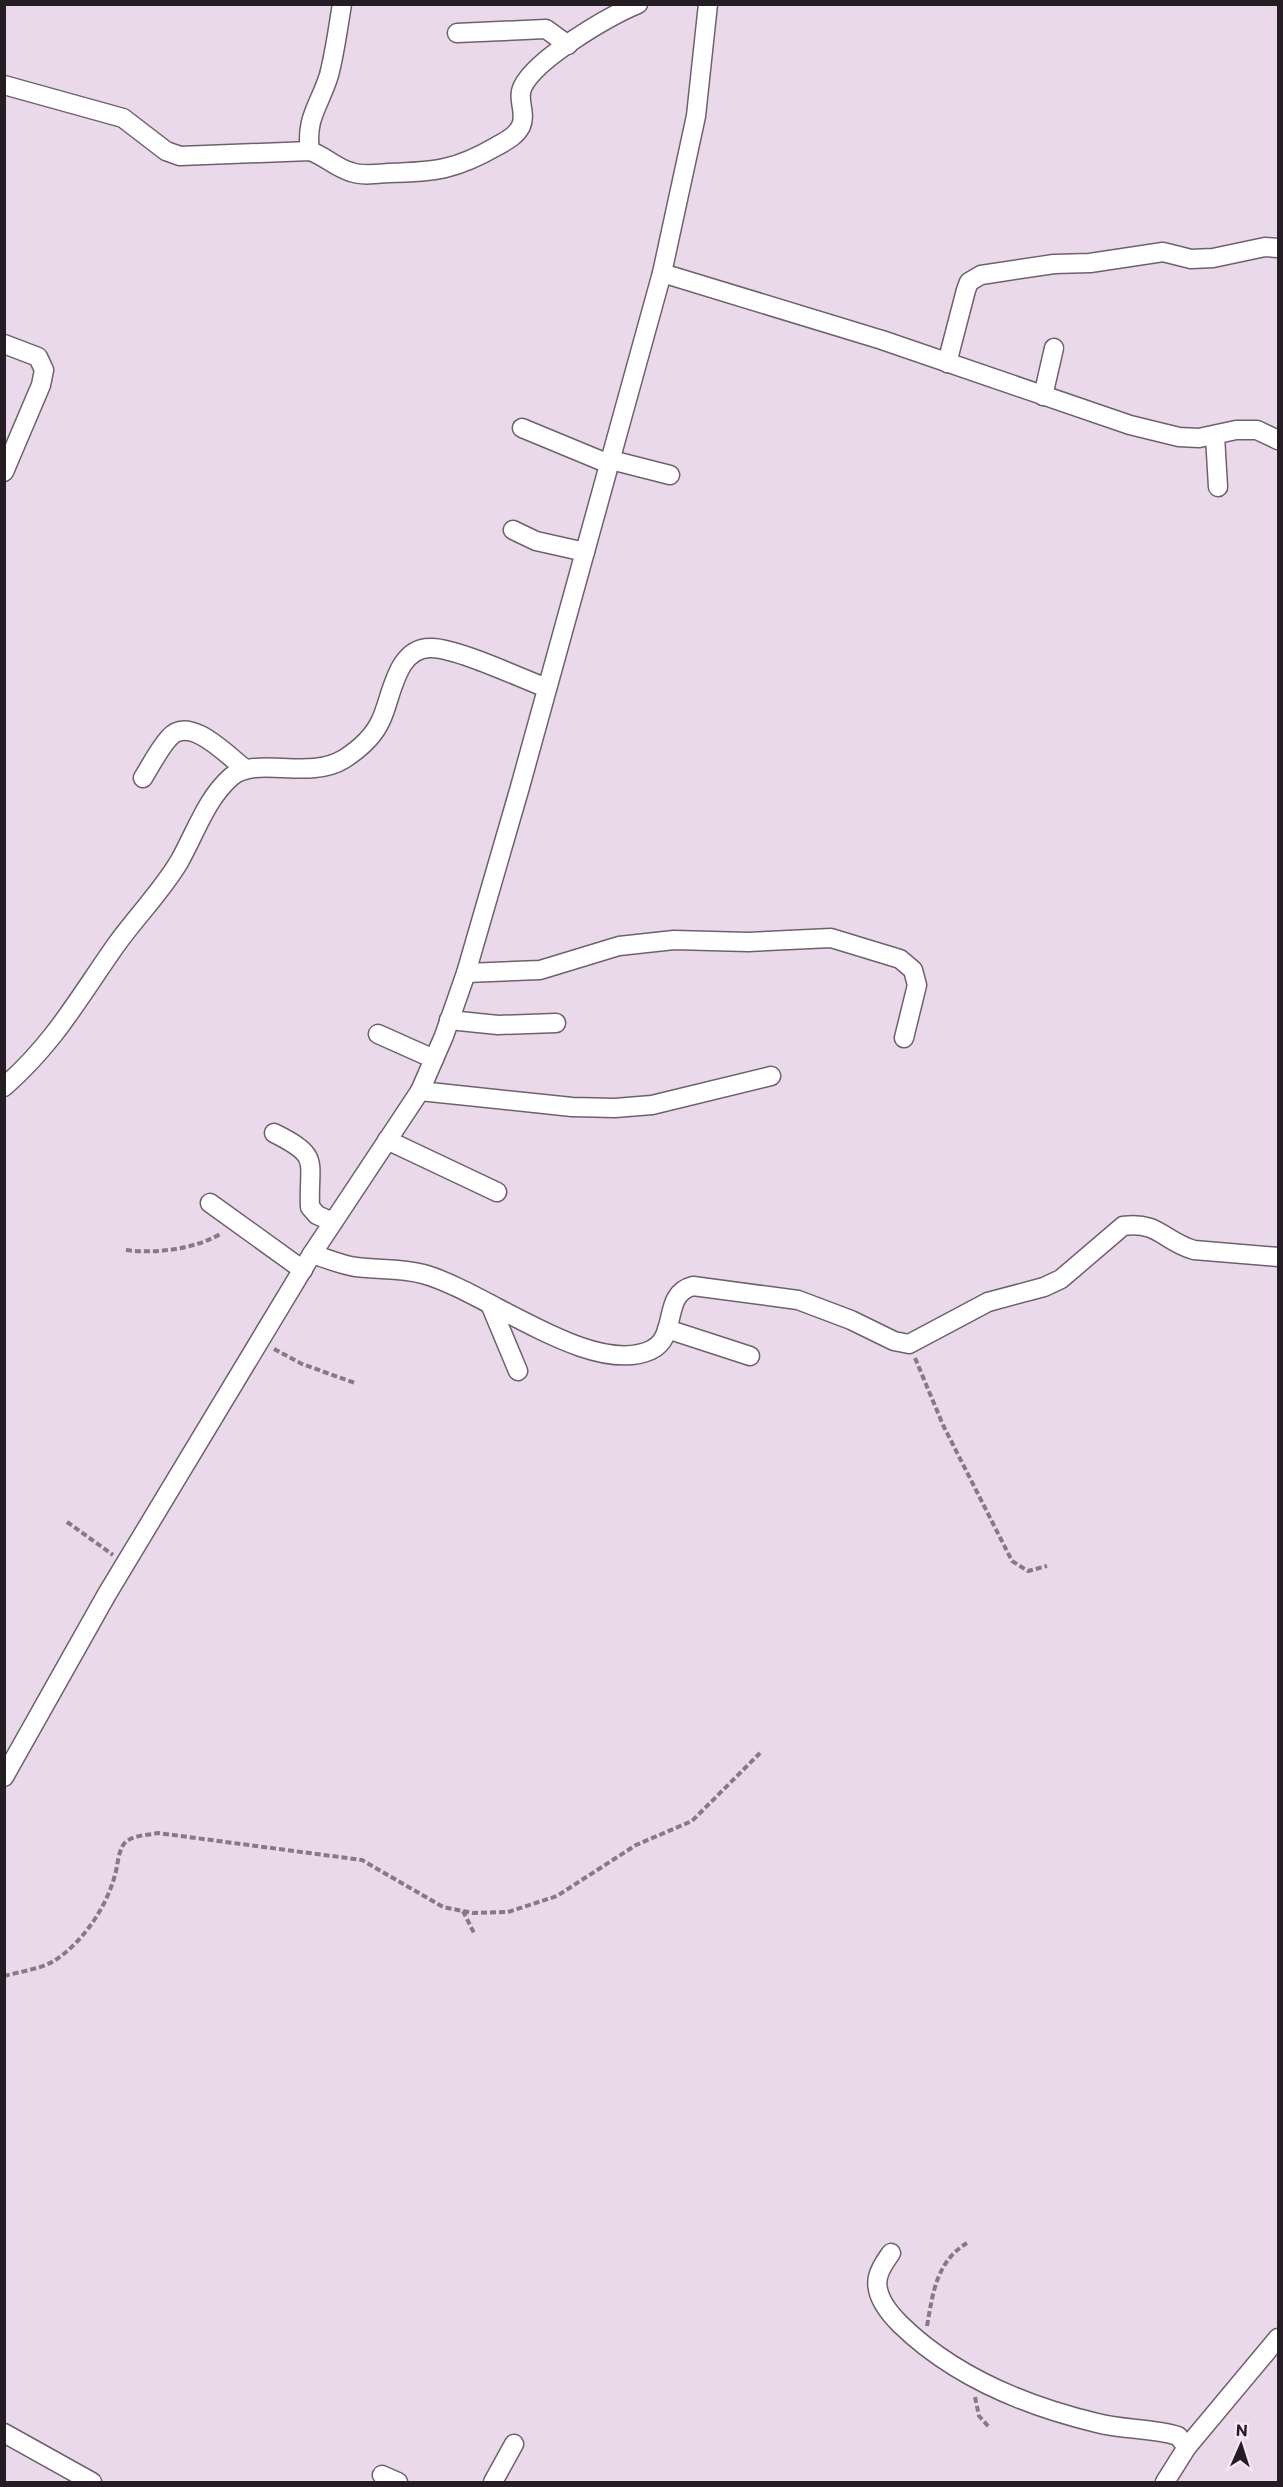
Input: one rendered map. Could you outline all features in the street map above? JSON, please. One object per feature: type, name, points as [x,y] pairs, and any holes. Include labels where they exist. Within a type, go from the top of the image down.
[{"type":"street","points":[[310,151],[308,135],[310,120],[328,76],[342,4]]},
{"type":"street","points":[[4,85],[123,118],[166,151],[180,156],[310,151],[322,155],[351,172],[364,174],[440,171],[468,163],[510,138],[520,126],[524,112],[520,100],[523,86],[537,68],[617,13],[638,4]]},
{"type":"street","points":[[4,1777],[125,1564],[308,1262],[420,1091],[434,1059],[466,973],[662,273],[696,116],[702,5]]},
{"type":"street","points":[[458,33],[546,29],[568,45]]},
{"type":"street","points":[[947,363],[969,282],[981,275],[1163,252],[1191,259],[1213,258],[1265,247],[1278,248]]},
{"type":"street","points":[[662,273],[882,340],[1130,425],[1179,437],[1215,436],[1236,430],[1257,430],[1278,440]]},
{"type":"street","points":[[4,344],[38,357],[44,370],[41,385],[4,472]]},
{"type":"street","points":[[1043,396],[1054,348]]},
{"type":"street","points":[[522,428],[610,462],[670,475]]},
{"type":"street","points":[[1215,436],[1218,487]]},
{"type":"street","points":[[513,530],[536,540],[585,552]]},
{"type":"street","points":[[143,778],[169,737],[182,730],[195,731],[244,768],[305,770],[325,768],[344,758],[371,736],[381,720],[398,671],[409,657],[420,649],[431,647],[450,652],[547,688]]},
{"type":"street","points":[[4,1087],[25,1069],[71,1014],[116,945],[167,879],[222,786],[244,768]]},
{"type":"street","points":[[466,973],[540,970],[619,946],[674,940],[781,942],[812,937],[831,938],[900,959],[913,970],[917,985],[904,1038]]},
{"type":"street","points":[[449,1020],[498,1025],[556,1023]]},
{"type":"street","points":[[378,1034],[434,1059]]},
{"type":"street","points":[[420,1091],[572,1107],[615,1108],[652,1105],[771,1077]]},
{"type":"street","points":[[274,1133],[303,1148],[310,1162],[310,1207],[318,1215],[333,1222]]},
{"type":"street","points":[[387,1140],[497,1192]]},
{"type":"street","points":[[210,1203],[238,1223],[308,1262],[424,1274],[574,1346],[608,1353],[634,1354],[653,1350],[665,1337],[674,1299],[682,1289],[693,1286],[798,1300],[851,1320],[894,1341],[909,1344],[988,1302],[1044,1287],[1061,1279],[1123,1226],[1137,1224],[1152,1226],[1183,1246],[1194,1250],[1278,1257]]},
{"type":"street","points":[[490,1304],[518,1371]]},
{"type":"street","points":[[666,1329],[750,1356]]},
{"type":"street","points":[[891,2253],[878,2278],[878,2294],[892,2316],[923,2347],[957,2370],[1051,2410],[1098,2423],[1178,2436],[1187,2447]]},
{"type":"street","points":[[1169,2481],[1187,2447],[1278,2338]]},
{"type":"street","points":[[4,2433],[92,2482]]},
{"type":"street","points":[[493,2482],[514,2444]]},
{"type":"path","points":[[126,1250],[144,1253],[166,1248],[191,1247],[207,1243],[238,1223]]},
{"type":"path","points":[[261,1340],[287,1358],[355,1383]]},
{"type":"path","points":[[909,1344],[943,1425],[1012,1561],[1028,1571],[1047,1566]]},
{"type":"path","points":[[67,1522],[125,1564]]},
{"type":"path","points":[[4,1976],[52,1962],[72,1946],[101,1911],[111,1889],[121,1848],[127,1840],[158,1833],[362,1860],[442,1907],[463,1911],[508,1912],[557,1896],[636,1845],[692,1821],[760,1752]]},
{"type":"path","points":[[463,1911],[476,1935]]},
{"type":"path","points":[[923,2347],[939,2273],[953,2252],[967,2243]]},
{"type":"path","points":[[976,2379],[975,2405],[979,2416],[989,2427]]}]
